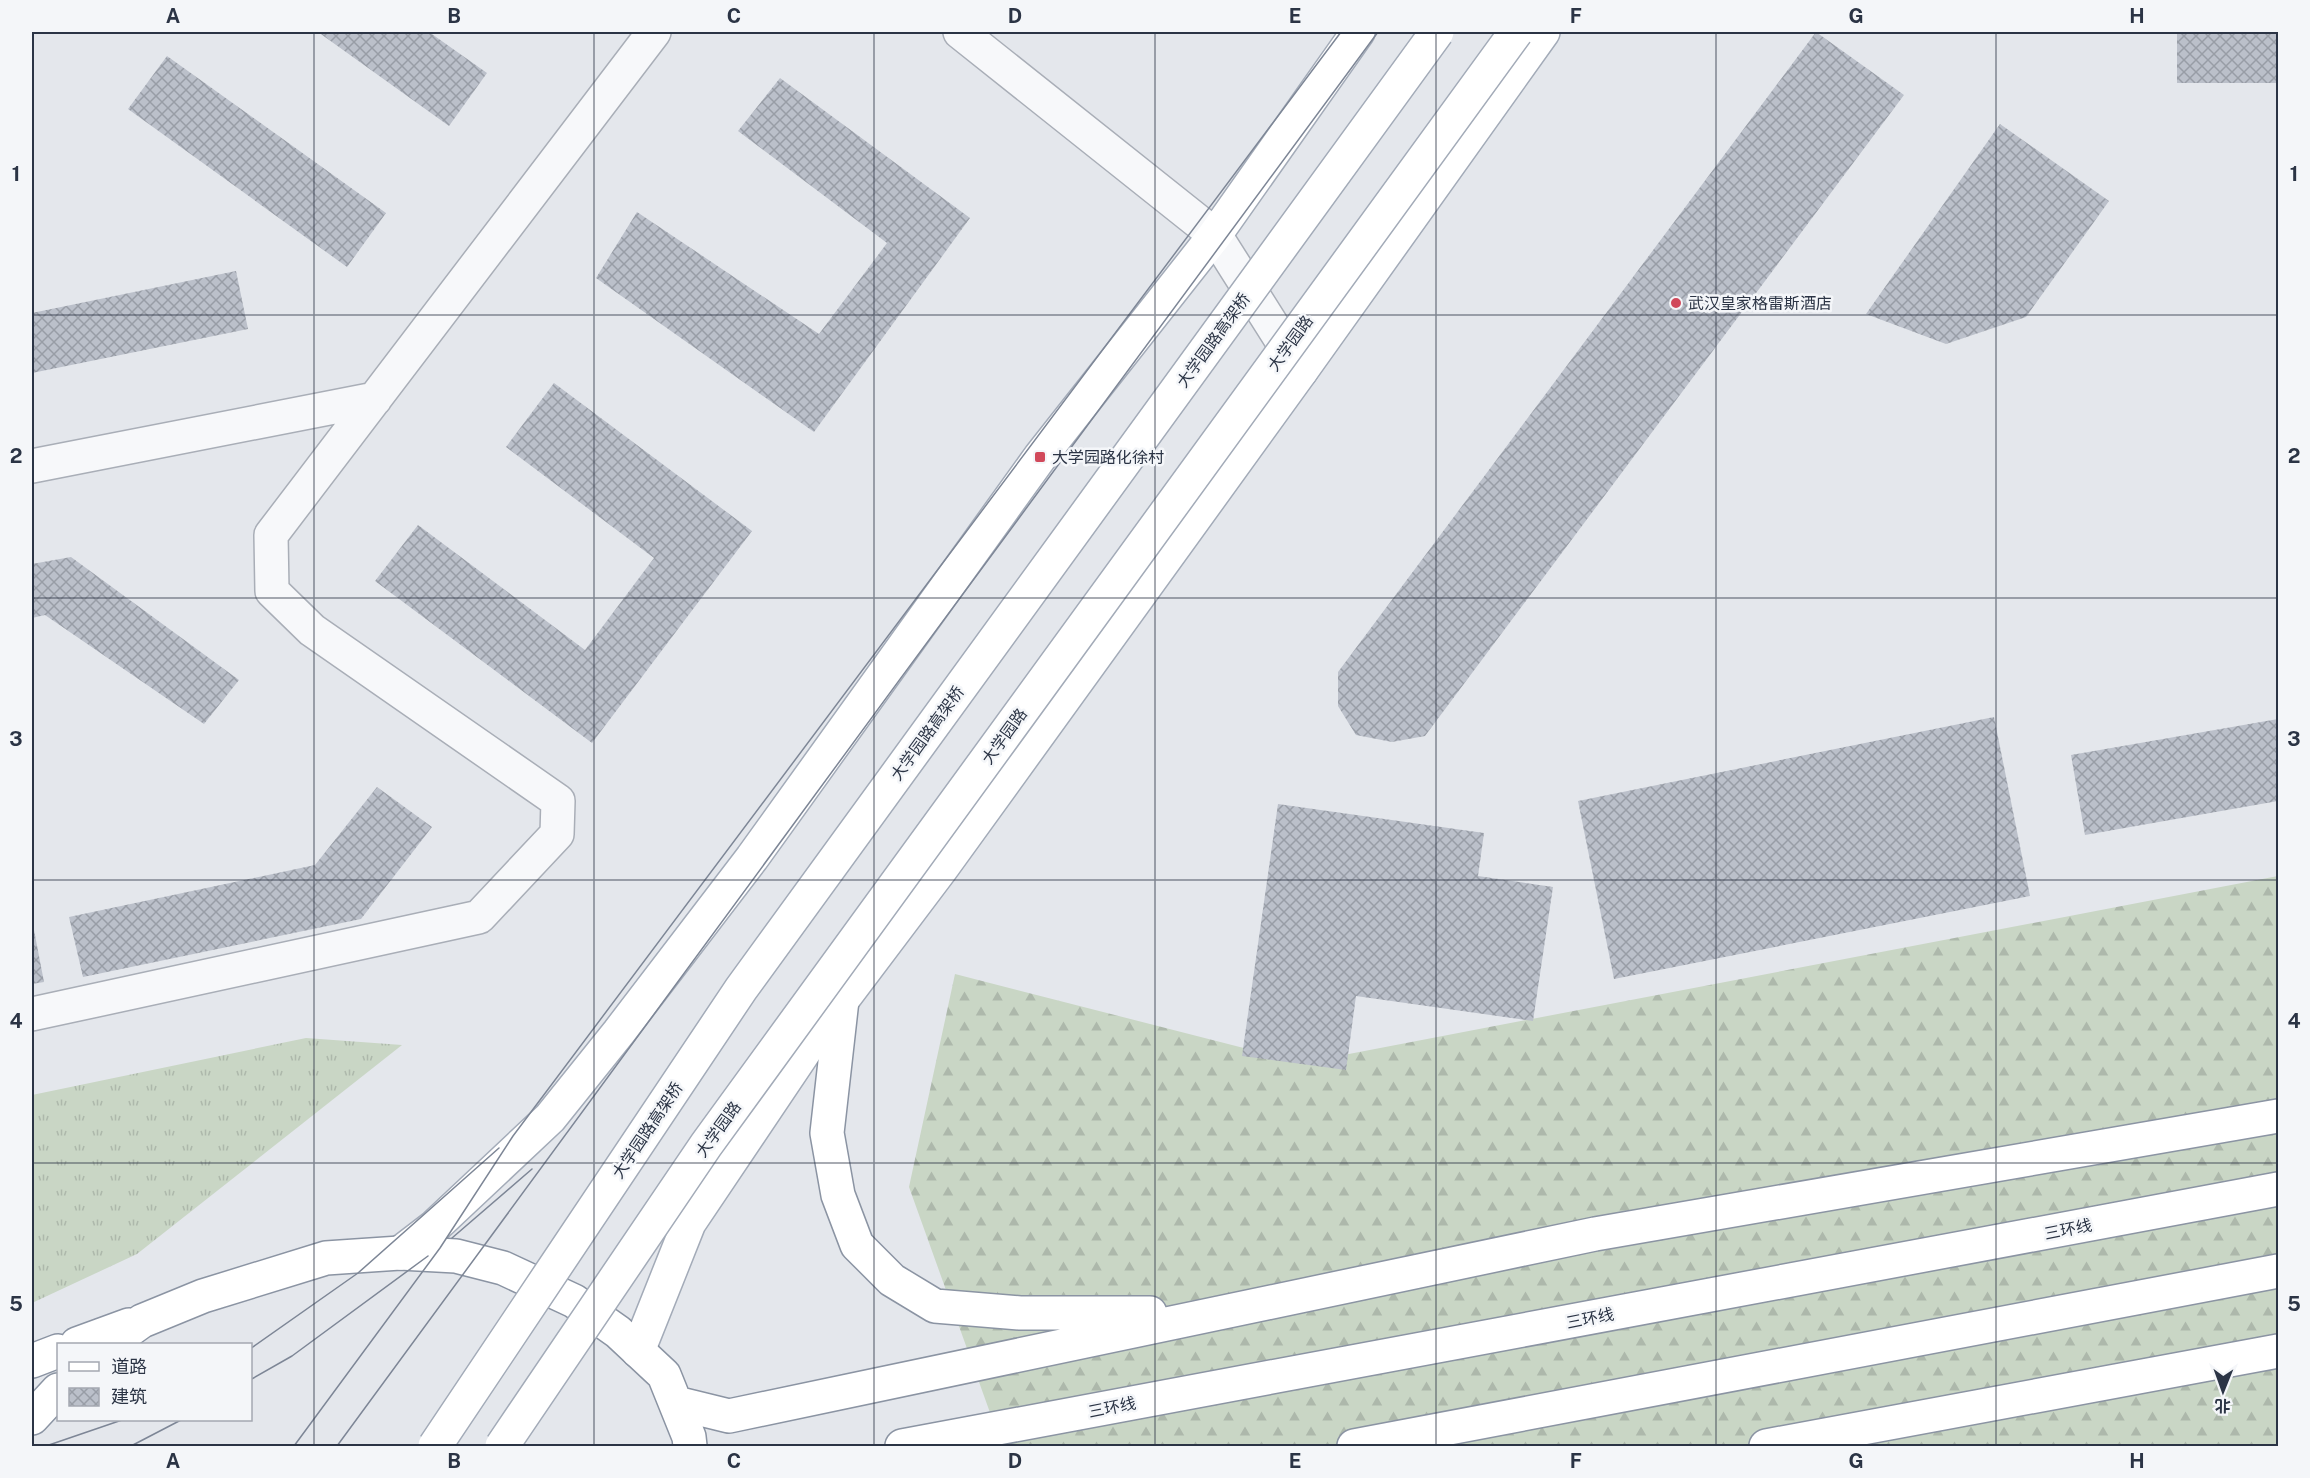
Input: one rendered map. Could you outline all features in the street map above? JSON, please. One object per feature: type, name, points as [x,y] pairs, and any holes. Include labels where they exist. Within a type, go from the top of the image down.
[{"type":"main road","points":[[400,1253],[434,1227],[550,1118],[571,1092],[752,858],[1040,457],[1215,235],[1358,32]]},
{"type":"main road","name":"大学园路高架桥","points":[[435,1446],[741,989],[1437,32]]},
{"type":"main road","name":"大学园路","points":[[502,1446],[706,1145],[1516,32]]},
{"type":"main road","name":"大学园路","points":[[638,1351],[689,1223],[812,1040],[941,869],[1543,32]]},
{"type":"main road","points":[[842,1000],[828,1133],[838,1195],[857,1245],[892,1280],[935,1306],[1020,1313],[1215,1314]]},
{"type":"main road","points":[[675,1403],[729,1416],[1595,1234],[2278,1116]]},
{"type":"main road","name":"三环线","points":[[902,1446],[2278,1189]]},
{"type":"main road","points":[[80,1343],[203,1296],[326,1258],[400,1253],[456,1256],[503,1268],[574,1301],[618,1332],[664,1375],[689,1437],[690,1446]]},
{"type":"main road","points":[[1354,1446],[2278,1271]]},
{"type":"main road","points":[[111,1343],[142,1321]]},
{"type":"main road","points":[[32,1361],[57,1351]]},
{"type":"main road","points":[[1766,1446],[2278,1351]]},
{"type":"main road","points":[[32,1418],[57,1391]]},
{"type":"street","points":[[32,1014],[479,917],[557,834],[558,801],[312,630],[272,591],[271,536],[654,32]]},
{"type":"street","points":[[960,32],[1215,235],[1301,371]]},
{"type":"street","points":[[32,466],[375,399]]},
{"type":"green space","points":[[2278,876],[2278,1446],[1002,1446],[909,1187],[955,974],[1302,1063]]},
{"type":"green space","points":[[306,1038],[402,1045],[137,1254],[32,1303],[32,1095]]},
{"type":"building","points":[[318,32],[429,32],[487,73],[449,126]]},
{"type":"building","points":[[1816,32],[1904,95],[1425,736],[1392,742],[1356,735],[1338,706],[1338,672]]},
{"type":"building","points":[[2177,32],[2278,32],[2278,83],[2177,83]]},
{"type":"building","points":[[167,56],[386,213],[347,267],[128,109]]},
{"type":"building","points":[[780,78],[970,218],[814,432],[596,278],[637,212],[819,334],[887,243],[738,131]]},
{"type":"building","points":[[2000,124],[2109,201],[2026,317],[1946,344],[1866,314]]},
{"type":"building","points":[[236,271],[248,329],[32,373],[32,313]]},
{"type":"building","points":[[554,383],[752,531],[592,743],[375,581],[418,525],[585,650],[654,558],[506,447]]},
{"type":"building","points":[[71,557],[239,680],[204,724],[45,615],[32,618],[32,564]]},
{"type":"building","points":[[1994,717],[2030,896],[1614,979],[1578,801]]},
{"type":"building","points":[[2278,719],[2278,801],[2085,835],[2071,755]]},
{"type":"building","points":[[377,787],[432,827],[361,919],[83,977],[69,917],[315,865]]},
{"type":"building","points":[[1278,804],[1484,833],[1478,876],[1553,887],[1533,1021],[1356,996],[1346,1070],[1242,1056]]},
{"type":"building","points":[[32,930],[34,930],[44,982],[32,984]]},
{"type":"tram line","points":[[294,1446],[440,1248],[513,1136],[1341,32]]},
{"type":"tram line","points":[[337,1446],[1378,32]]},
{"type":"tram line","points":[[252,1348],[358,1273],[499,1148]]},
{"type":"tram line","points":[[452,1238],[532,1169]]},
{"type":"tram line","points":[[252,1379],[292,1356],[428,1256]]},
{"type":"tram line","points":[[46,1446],[119,1421]]},
{"type":"tram line","points":[[131,1446],[179,1421]]},
{"type":"place","name":"武汉皇家格雷斯酒店","points":[[1676,303]]},
{"type":"place","name":"大学园路化徐村","points":[[1040,457]]}]
